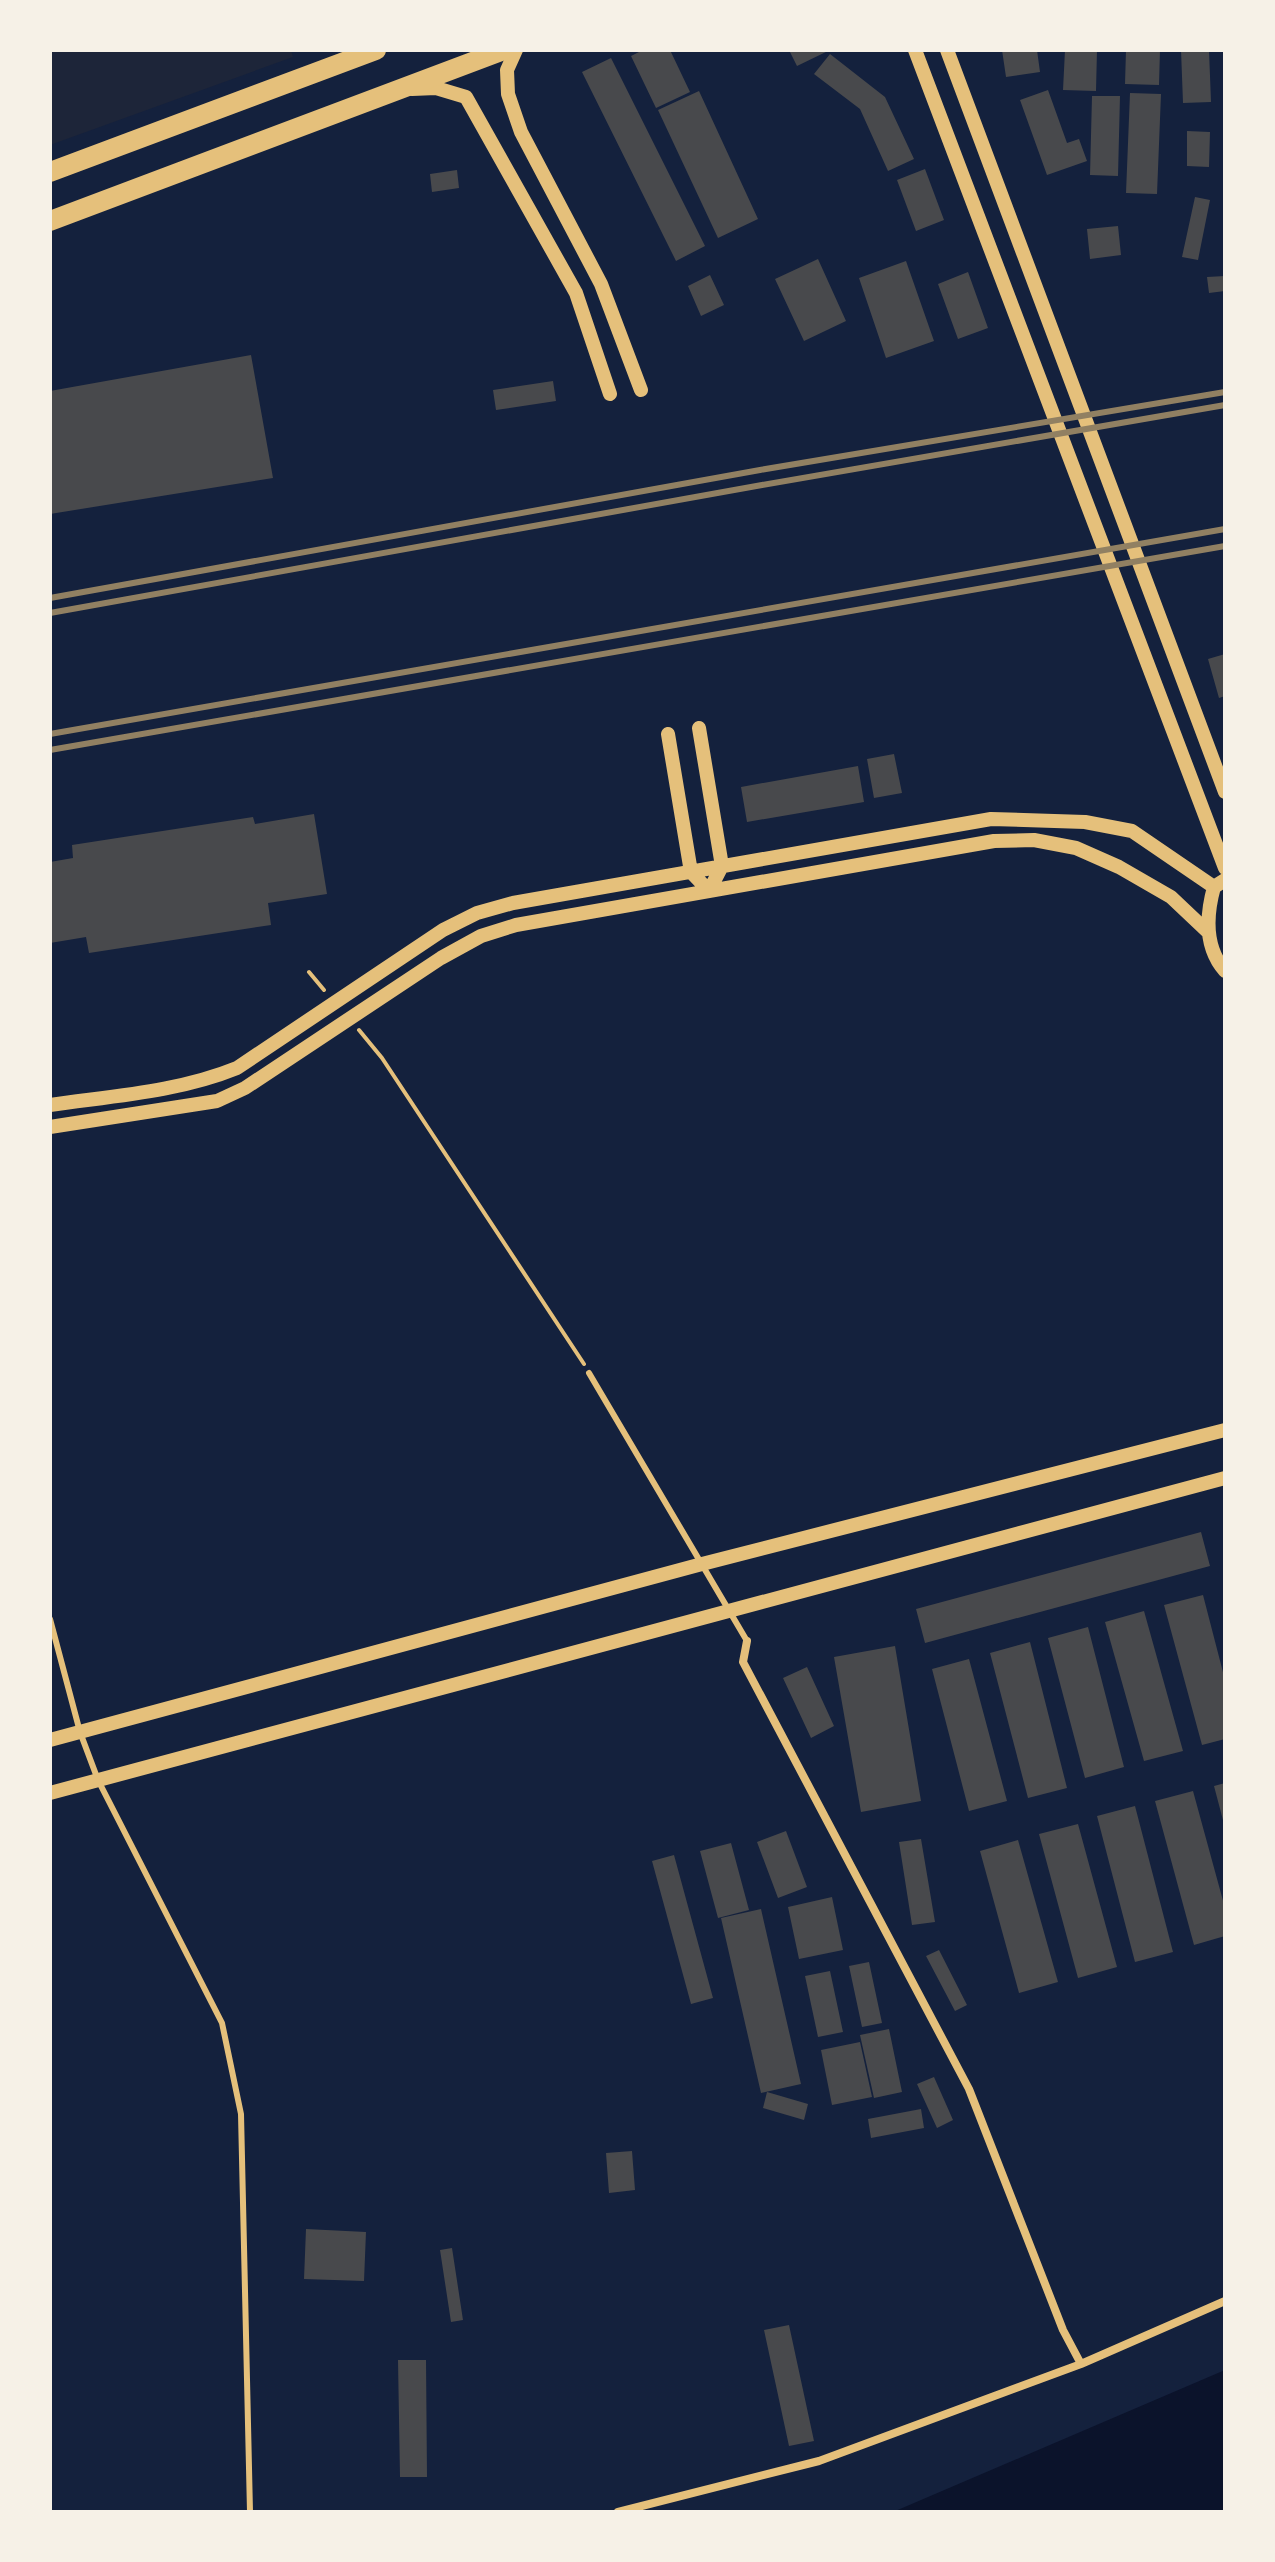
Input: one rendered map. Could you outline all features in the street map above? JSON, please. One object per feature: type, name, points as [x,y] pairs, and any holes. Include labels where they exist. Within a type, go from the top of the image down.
[{"type":"main road","points":[[50,172],[376,50]]},
{"type":"main road","points":[[50,221],[504,50]]},
{"type":"street","points":[[516,50],[507,70],[508,94],[521,132],[601,284],[641,390]]},
{"type":"street","points":[[915,50],[1225,868]]},
{"type":"street","points":[[947,50],[1225,792]]},
{"type":"street","points":[[400,90],[436,88],[466,97],[576,293],[610,394]]},
{"type":"street","points":[[699,728],[722,866],[709,891]]},
{"type":"street","points":[[668,734],[691,872],[709,891]]},
{"type":"street","points":[[50,1105],[181,1086],[237,1068],[443,930],[477,913],[513,903],[991,819],[1085,822],[1132,831],[1219,884],[1207,912],[1208,932],[1218,962],[1225,971]]},
{"type":"street","points":[[50,1127],[217,1101],[245,1088],[441,958],[481,936],[516,925],[994,841],[1034,840],[1076,848],[1119,867],[1171,897],[1208,932]]},
{"type":"street","points":[[50,1740],[702,1564],[1225,1430]]},
{"type":"street","points":[[50,1793],[1225,1478]]},
{"type":"street","points":[[747,1641],[743,1662],[969,2089],[1063,2330],[1081,2364]]},
{"type":"street","points":[[618,2512],[819,2461],[1081,2364],[1225,2301]]},
{"type":"lane","points":[[589,1373],[747,1641]]},
{"type":"lane","points":[[50,1619],[80,1732],[98,1780],[222,2023],[241,2114],[250,2512]]},
{"type":"path","points":[[309,972],[335,1002]]},
{"type":"path","points":[[349,1019],[382,1058],[589,1373]]},
{"type":"shaded area","points":[[50,50],[291,50],[293,57],[50,145]]},
{"type":"shaded area","points":[[1225,2370],[1225,2512],[893,2512]]},
{"type":"building","points":[[643,50],[670,50],[690,92],[656,108],[631,56]]},
{"type":"building","points":[[789,50],[830,50],[797,66]]},
{"type":"building","points":[[1002,50],[1037,50],[1040,72],[1006,77]]},
{"type":"building","points":[[1065,50],[1097,50],[1096,91],[1063,90]]},
{"type":"building","points":[[1126,50],[1160,50],[1159,85],[1125,84]]},
{"type":"building","points":[[1181,50],[1209,50],[1211,102],[1183,103]]},
{"type":"building","points":[[830,54],[885,97],[914,159],[888,171],[860,109],[814,74]]},
{"type":"building","points":[[611,58],[705,246],[676,261],[582,72]]},
{"type":"building","points":[[1048,90],[1067,143],[1079,139],[1087,161],[1047,175],[1020,100]]},
{"type":"building","points":[[699,91],[758,219],[718,238],[658,110]]},
{"type":"building","points":[[1130,93],[1161,94],[1157,194],[1126,193]]},
{"type":"building","points":[[1092,96],[1120,96],[1118,176],[1090,175]]},
{"type":"building","points":[[1187,131],[1210,132],[1209,167],[1187,166]]},
{"type":"building","points":[[925,169],[944,220],[916,231],[897,180]]},
{"type":"building","points":[[457,170],[459,188],[432,192],[430,174]]},
{"type":"building","points":[[1195,197],[1210,200],[1198,260],[1182,257]]},
{"type":"building","points":[[1118,226],[1121,255],[1090,259],[1087,229]]},
{"type":"building","points":[[818,259],[846,321],[804,341],[775,279]]},
{"type":"building","points":[[906,261],[934,341],[886,358],[859,278]]},
{"type":"building","points":[[968,272],[988,328],[958,339],[938,284]]},
{"type":"building","points":[[710,275],[724,305],[701,316],[688,286]]},
{"type":"building","points":[[1225,276],[1225,291],[1209,293],[1207,277]]},
{"type":"building","points":[[251,355],[273,478],[50,514],[50,391]]},
{"type":"building","points":[[553,381],[556,401],[496,410],[493,390]]},
{"type":"building","points":[[1225,654],[1225,696],[1219,698],[1208,659]]},
{"type":"building","points":[[894,754],[902,793],[874,798],[867,759]]},
{"type":"building","points":[[858,766],[864,802],[747,822],[741,787]]},
{"type":"building","points":[[314,814],[327,894],[268,903],[271,925],[89,953],[86,937],[50,943],[50,862],[73,858],[72,845],[253,817],[255,824]]},
{"type":"building","points":[[1201,1532],[1210,1566],[925,1643],[916,1609]]},
{"type":"building","points":[[1203,1595],[1225,1680],[1225,1739],[1202,1745],[1164,1605]]},
{"type":"building","points":[[1144,1611],[1183,1751],[1144,1761],[1105,1622]]},
{"type":"building","points":[[1088,1627],[1124,1767],[1085,1778],[1048,1638]]},
{"type":"building","points":[[1030,1642],[1067,1788],[1028,1798],[990,1653]]},
{"type":"building","points":[[895,1646],[921,1801],[861,1812],[834,1657]]},
{"type":"building","points":[[969,1659],[1007,1801],[969,1811],[932,1669]]},
{"type":"building","points":[[807,1667],[834,1726],[811,1738],[783,1678]]},
{"type":"building","points":[[1225,1783],[1225,1824],[1224,1824],[1214,1786]]},
{"type":"building","points":[[1193,1791],[1225,1908],[1225,1936],[1194,1945],[1155,1801]]},
{"type":"building","points":[[1135,1806],[1173,1952],[1135,1962],[1097,1816]]},
{"type":"building","points":[[1078,1824],[1117,1967],[1078,1978],[1039,1834]]},
{"type":"building","points":[[786,1831],[807,1887],[778,1898],[757,1842]]},
{"type":"building","points":[[921,1839],[935,1922],[912,1925],[899,1842]]},
{"type":"building","points":[[1018,1840],[1058,1982],[1019,1993],[980,1851]]},
{"type":"building","points":[[731,1843],[749,1910],[718,1918],[700,1851]]},
{"type":"building","points":[[674,1855],[713,1998],[691,2004],[652,1861]]},
{"type":"building","points":[[832,1897],[843,1950],[799,1959],[788,1907]]},
{"type":"building","points":[[761,1909],[801,2084],[761,2093],[721,1918]]},
{"type":"building","points":[[939,1950],[967,2005],[955,2011],[926,1956]]},
{"type":"building","points":[[869,1962],[882,2023],[862,2027],[849,1966]]},
{"type":"building","points":[[830,1971],[843,2032],[818,2037],[805,1976]]},
{"type":"building","points":[[889,2029],[902,2092],[874,2098],[860,2035]]},
{"type":"building","points":[[860,2042],[872,2097],[832,2105],[821,2050]]},
{"type":"building","points":[[934,2077],[953,2120],[937,2128],[917,2084]]},
{"type":"building","points":[[767,2092],[808,2104],[804,2120],[763,2108]]},
{"type":"building","points":[[921,2109],[924,2128],[871,2138],[868,2119]]},
{"type":"building","points":[[632,2151],[635,2190],[609,2193],[606,2153]]},
{"type":"building","points":[[306,2229],[366,2232],[364,2281],[304,2279]]},
{"type":"building","points":[[452,2248],[463,2320],[451,2322],[440,2250]]},
{"type":"building","points":[[789,2325],[814,2441],[789,2446],[764,2330]]},
{"type":"building","points":[[398,2360],[426,2360],[427,2477],[400,2477]]},
{"type":"railway","points":[[50,598],[760,470],[1225,392]]},
{"type":"railway","points":[[50,613],[1225,405]]},
{"type":"railway","points":[[50,734],[1225,529]]},
{"type":"railway","points":[[50,750],[1225,546]]}]
